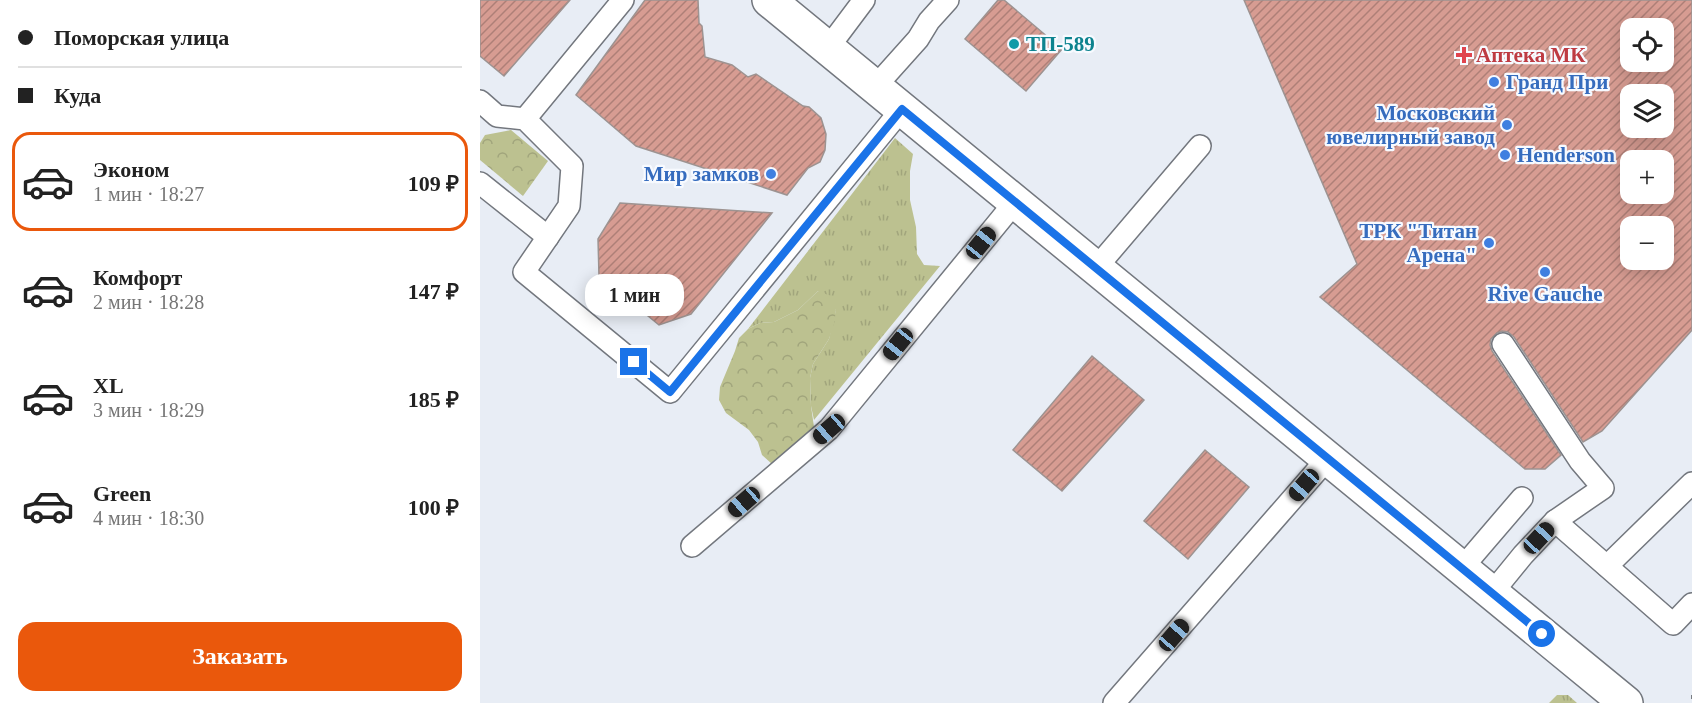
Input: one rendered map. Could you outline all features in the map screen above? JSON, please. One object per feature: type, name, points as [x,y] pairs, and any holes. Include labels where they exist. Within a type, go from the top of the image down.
[{"type":"street","points":[[769,0],[1626,703]]},
{"type":"lane","points":[[525,119],[623,0]]},
{"type":"lane","points":[[828,48],[864,0]]},
{"type":"lane","points":[[875,87],[918,39],[929,21],[948,0]]},
{"type":"lane","points":[[480,101],[497,116],[525,119],[572,166],[569,206],[524,272],[670,392],[902,109]]},
{"type":"lane","points":[[1096,268],[1200,146]]},
{"type":"lane","points":[[480,183],[548,237]]},
{"type":"lane","points":[[692,546],[829,429],[1015,202]]},
{"type":"lane","points":[[1492,593],[1555,521],[1603,488],[1580,460],[1503,344]]},
{"type":"lane","points":[[1114,703],[1328,458]]},
{"type":"lane","points":[[1607,566],[1692,483]]},
{"type":"lane","points":[[1462,568],[1522,498]]},
{"type":"lane","points":[[1555,521],[1673,624],[1692,604]]},
{"type":"green space","points":[[511,130],[548,161],[523,196],[480,160],[480,143],[485,135]]},
{"type":"green space","points":[[895,138],[913,154],[910,171],[910,200],[916,227],[917,254],[924,265],[940,266],[814,420],[810,378],[813,364],[829,339],[836,310],[818,291],[798,310],[774,322],[760,323],[748,329]]},
{"type":"green space","points":[[818,291],[831,296],[836,310],[829,339],[813,364],[810,378],[816,441],[786,466],[772,464],[762,455],[758,442],[749,430],[726,413],[719,400],[720,387],[739,338],[748,329],[760,323],[774,322],[798,310]]},
{"type":"green space","points":[[1557,695],[1568,695],[1577,703],[1549,703]]},
{"type":"building","points":[[480,0],[570,0],[504,76],[480,56]]},
{"type":"building","points":[[645,0],[698,0],[699,23],[702,26],[705,57],[732,65],[748,77],[756,74],[803,106],[809,107],[821,118],[826,134],[825,150],[820,162],[808,168],[787,195],[636,146],[576,95]]},
{"type":"building","name":"ТП-589","points":[[998,0],[1004,0],[1062,49],[1026,91],[965,39]]},
{"type":"building","name":"ТРК \"Титан Арена\"","points":[[1244,0],[1692,0],[1692,330],[1602,431],[1583,442],[1514,337],[1508,332],[1497,333],[1491,339],[1492,351],[1561,455],[1545,469],[1525,469],[1320,297],[1357,264]]},
{"type":"building","points":[[620,203],[772,213],[691,314],[659,325],[599,276],[598,239]]},
{"type":"building","points":[[1092,356],[1144,400],[1062,491],[1013,450]]},
{"type":"building","points":[[1205,450],[1249,487],[1188,559],[1144,521]]},
{"type":"place","name":"ТП-589","points":[[1014,44]]},
{"type":"place","name":"Аптека МК","points":[[1464,55]]},
{"type":"place","name":"Гранд При","points":[[1494,82]]},
{"type":"place","name":"Московский ювелирный завод","points":[[1507,125]]},
{"type":"place","name":"Henderson","points":[[1505,155]]},
{"type":"place","name":"Мир замков","points":[[771,174]]},
{"type":"place","name":"ТРК \"Титан Арена\"","points":[[1489,243]]},
{"type":"place","name":"Rive Gauche","points":[[1545,272]]},
{"type":"route","points":[[634,362],[670,392],[902,109],[1542,634]]}]
